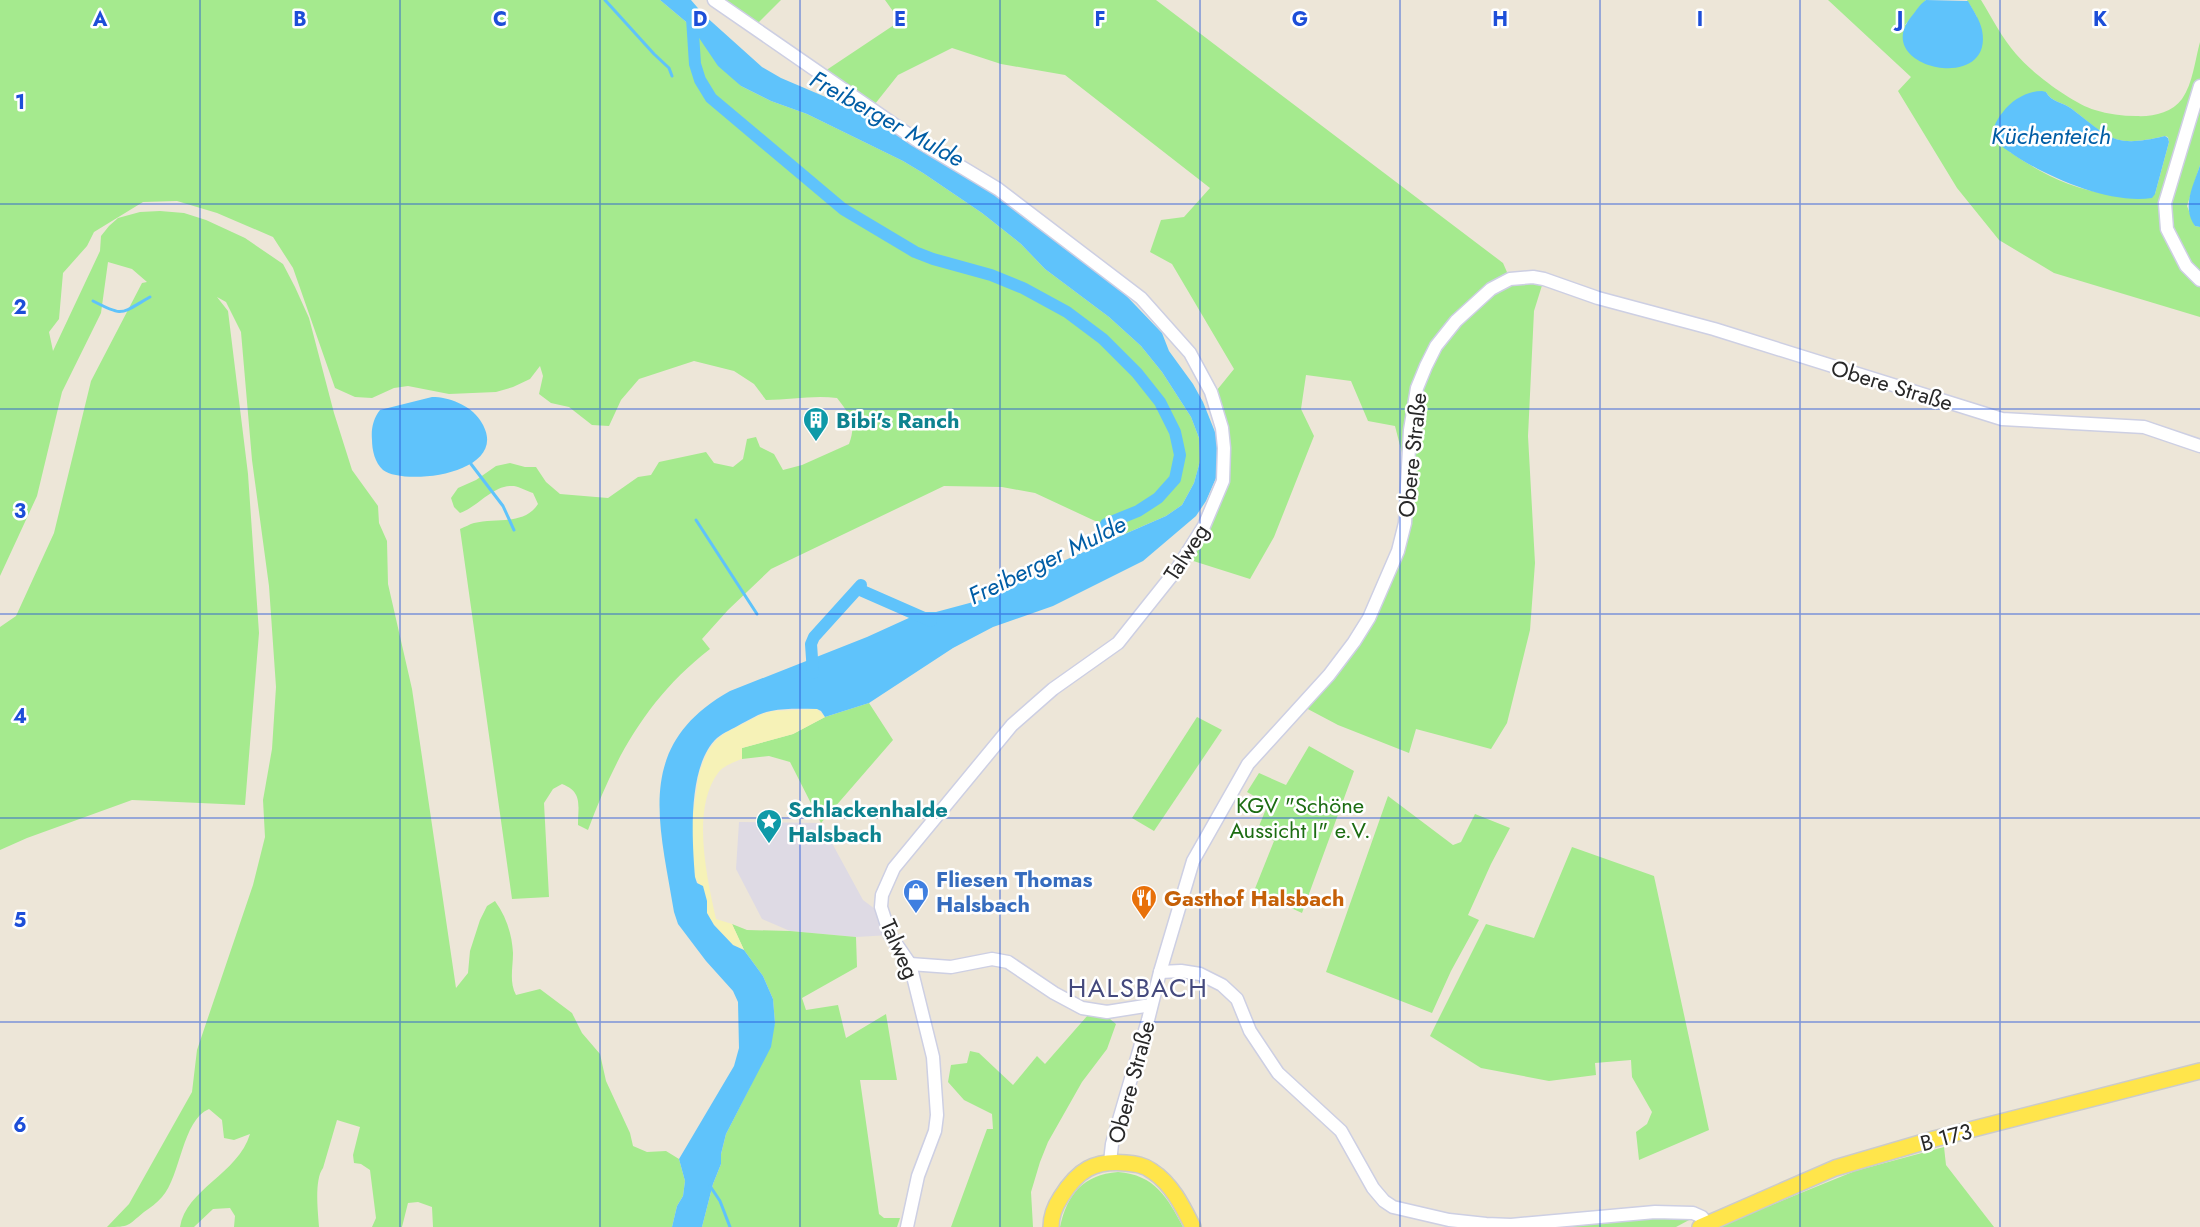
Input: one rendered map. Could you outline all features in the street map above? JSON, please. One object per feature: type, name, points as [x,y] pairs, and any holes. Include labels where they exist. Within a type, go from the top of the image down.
[{"type":"main road","name":"B 173","points":[[1703,1225],[1835,1168],[1934,1139],[2200,1071]]},
{"type":"main road","points":[[1051,1227],[1055,1207],[1072,1180],[1088,1168],[1110,1162],[1141,1165],[1155,1172],[1177,1196],[1193,1227]]},
{"type":"street","name":"Talweg","points":[[714,0],[897,127],[998,189],[1141,298],[1190,353],[1210,392],[1222,428],[1223,482],[1204,526],[1177,569],[1118,643],[1053,689],[1012,725],[894,868],[882,896],[881,907],[890,935],[910,964],[933,1057],[937,1115],[935,1131],[918,1176],[907,1227]]},
{"type":"street","points":[[2200,86],[2165,203],[2167,229],[2186,266],[2200,280]]},
{"type":"street","name":"Obere Straße","points":[[1110,1162],[1112,1144],[1193,861],[1248,764],[1329,675],[1369,618],[1386,583],[1405,523],[1410,430],[1418,388],[1426,366],[1436,346],[1456,321],[1476,301],[1504,281],[1521,278],[1544,279],[1598,298],[1714,329],[2002,419],[2144,427],[2200,446]]},
{"type":"street","points":[[910,964],[951,967],[992,959],[1008,962],[1054,993],[1083,1008],[1107,1012],[1151,1005]]},
{"type":"street","points":[[1160,972],[1181,971],[1200,974],[1222,985],[1237,999],[1250,1031],[1278,1073],[1341,1131],[1373,1188],[1384,1201],[1393,1207],[1449,1220],[1495,1225],[1655,1212],[1693,1213],[1702,1217],[1703,1225]]},
{"type":"shaded area","points":[[739,822],[821,823],[863,900],[883,915],[890,935],[856,937],[790,931],[762,919],[736,869]]},
{"type":"green space","points":[[0,0],[660,0],[691,26],[741,86],[771,101],[807,114],[903,161],[982,213],[1021,244],[1045,269],[1109,317],[1141,346],[1162,372],[1191,417],[1199,438],[1200,461],[1194,483],[1182,505],[1166,516],[1120,536],[1108,527],[1035,493],[1002,487],[944,486],[771,569],[728,610],[702,639],[710,649],[668,688],[651,709],[622,754],[598,803],[588,830],[578,825],[578,800],[573,791],[562,784],[553,789],[544,803],[549,897],[512,899],[460,529],[482,521],[517,518],[532,511],[538,504],[533,493],[514,486],[506,486],[492,492],[460,513],[454,507],[451,498],[458,488],[476,480],[496,466],[510,463],[536,467],[546,482],[560,494],[608,498],[638,477],[651,475],[659,462],[706,452],[714,463],[733,467],[743,459],[747,439],[756,437],[760,447],[774,454],[783,470],[802,465],[849,444],[852,424],[845,409],[837,398],[766,400],[754,384],[734,371],[694,361],[639,379],[621,400],[609,426],[592,425],[569,407],[551,403],[539,394],[543,376],[540,366],[530,379],[496,392],[449,394],[408,386],[394,388],[372,398],[355,397],[335,388],[293,268],[273,237],[217,213],[177,201],[143,202],[94,232],[87,246],[63,273],[59,319],[49,332],[53,351],[100,251],[101,236],[118,218],[140,212],[184,213],[206,220],[245,238],[283,264],[309,318],[334,413],[352,470],[378,506],[379,523],[387,541],[388,584],[412,689],[456,988],[468,973],[470,951],[480,920],[487,906],[495,901],[508,925],[513,953],[512,980],[516,995],[540,989],[572,1013],[582,1033],[600,1054],[606,1081],[630,1133],[633,1146],[647,1152],[666,1151],[679,1159],[685,1181],[683,1196],[677,1206],[672,1227],[433,1227],[432,1207],[418,1202],[408,1203],[402,1227],[372,1227],[376,1218],[370,1170],[361,1164],[354,1163],[353,1155],[360,1127],[337,1120],[318,1180],[319,1227],[234,1227],[235,1216],[230,1208],[213,1209],[194,1227],[180,1227],[184,1214],[192,1202],[235,1160],[250,1134],[234,1140],[224,1138],[222,1120],[209,1109],[193,1124],[174,1176],[162,1197],[128,1225],[107,1227],[129,1204],[192,1092],[197,1050],[253,885],[265,837],[263,800],[272,749],[276,687],[269,586],[252,460],[241,332],[226,302],[217,297],[228,311],[248,474],[259,633],[245,805],[132,800],[0,850],[0,627],[16,616],[54,533],[91,381],[142,283],[147,282],[132,269],[108,262],[101,313],[62,392],[37,496],[0,576]]},
{"type":"green space","points":[[714,0],[781,0],[753,28]]},
{"type":"green space","points":[[885,0],[1156,0],[1503,263],[1510,279],[1544,279],[1534,311],[1528,436],[1535,563],[1530,630],[1507,723],[1491,749],[1416,729],[1409,753],[1338,725],[1304,707],[1366,624],[1402,536],[1407,473],[1395,426],[1368,421],[1351,381],[1306,375],[1301,409],[1314,436],[1274,537],[1250,579],[1187,559],[1224,462],[1211,392],[1217,390],[1234,369],[1172,264],[1150,252],[1161,220],[1184,217],[1210,188],[1065,75],[1001,64],[952,48],[898,75],[871,109],[822,73],[900,21]]},
{"type":"green space","points":[[1828,0],[1926,0],[1905,25],[1977,17],[1967,0],[1981,0],[2011,48],[2042,78],[2086,106],[2120,115],[2155,115],[2178,104],[2189,86],[2200,42],[2200,165],[2187,206],[2195,226],[2200,227],[2200,317],[2054,273],[1999,240],[1957,188],[1898,91],[1911,77]],"holes":[[[2046,92],[2069,107],[2095,128],[2114,138],[2134,141],[2168,137],[2169,142],[2155,194],[2114,195],[2095,192],[2045,173],[2010,152]]]},
{"type":"green space","points":[[869,703],[893,740],[821,823],[790,762],[769,756],[742,759],[742,748],[793,734],[825,717]]},
{"type":"green space","points":[[1197,717],[1222,730],[1154,831],[1132,818]]},
{"type":"green space","name":"KGV \"Schöne Aussicht I\" e.V.","points":[[1309,746],[1354,771],[1302,913],[1254,891],[1274,841],[1257,831],[1268,804],[1247,792],[1259,773],[1286,785]]},
{"type":"green space","points":[[1388,796],[1453,845],[1461,842],[1475,814],[1510,828],[1468,915],[1479,920],[1451,971],[1432,1013],[1326,972]]},
{"type":"green space","points":[[1572,847],[1654,876],[1709,1130],[1639,1160],[1636,1132],[1647,1124],[1652,1112],[1632,1077],[1631,1060],[1595,1063],[1596,1075],[1549,1081],[1481,1068],[1430,1036],[1486,924],[1534,938]]},
{"type":"green space","points":[[732,924],[747,930],[856,937],[857,967],[802,998],[806,1010],[838,1005],[846,1038],[886,1014],[897,1080],[860,1080],[879,1214],[884,1218],[900,1218],[897,1227],[702,1227],[713,1184],[721,1164],[726,1134],[750,1087],[775,1023],[773,999],[763,976],[744,950]]},
{"type":"green space","points":[[1088,1015],[1110,1019],[1116,1024],[1107,1049],[1082,1082],[1048,1142],[1031,1192],[1033,1227],[951,1227],[987,1129],[993,1129],[992,1114],[964,1100],[948,1082],[951,1065],[967,1063],[970,1051],[979,1053],[1013,1085],[1037,1056],[1045,1064]]},
{"type":"green space","points":[[1944,1147],[1946,1165],[1994,1227],[1717,1227],[1855,1171]]},
{"type":"green space","points":[[1118,1172],[1131,1174],[1151,1183],[1165,1197],[1183,1227],[1060,1227],[1067,1205],[1078,1188],[1095,1177]]},
{"type":"green space","points":[[1671,1217],[1677,1220],[1691,1219],[1676,1227],[1538,1227]]},
{"type":"sand","points":[[817,709],[825,717],[793,734],[742,748],[742,759],[729,764],[720,771],[710,788],[703,824],[712,902],[716,919],[732,924],[744,950],[733,945],[714,925],[707,913],[707,900],[695,877],[691,826],[699,773],[707,752],[725,733],[762,714],[773,711]]},
{"type":"water","points":[[660,0],[691,0],[703,14],[762,67],[781,78],[877,119],[986,185],[1114,283],[1162,333],[1169,351],[1203,402],[1217,437],[1219,449],[1216,478],[1206,501],[1196,516],[1143,561],[1053,606],[993,627],[953,648],[869,703],[825,717],[817,709],[767,712],[723,734],[707,750],[700,766],[694,804],[695,877],[697,883],[703,886],[707,913],[714,925],[733,945],[744,950],[763,976],[773,999],[775,1023],[771,1047],[726,1134],[721,1164],[713,1184],[702,1227],[672,1227],[677,1206],[683,1196],[685,1181],[679,1159],[734,1066],[739,1048],[738,1002],[733,991],[706,961],[678,924],[674,912],[663,847],[660,788],[666,761],[679,736],[699,712],[730,691],[867,637],[922,612],[936,612],[992,597],[1047,568],[1166,516],[1182,505],[1194,483],[1200,461],[1199,438],[1191,417],[1162,372],[1141,346],[1109,317],[1045,269],[1021,244],[982,213],[923,173],[807,114],[771,101],[741,86],[718,66],[691,26]]},
{"type":"water","points":[[1926,0],[1968,1],[1982,30],[1981,50],[1971,63],[1954,68],[1936,67],[1919,61],[1907,50],[1903,35],[1911,17]]},
{"type":"water","name":"Küchenteich","points":[[2042,91],[2114,138],[2134,141],[2165,136],[2168,138],[2169,142],[2152,198],[2118,197],[2080,187],[2044,172],[1998,143],[1993,134],[1998,118],[2015,100],[2025,94]]},
{"type":"water","points":[[2200,165],[2200,227],[2195,226],[2191,218],[2189,203]]},
{"type":"water","points":[[432,397],[445,398],[459,403],[476,415],[487,438],[483,453],[471,464],[433,476],[395,475],[383,470],[376,460],[372,444],[372,428],[380,410]]},
{"type":"waterway","points":[[605,0],[669,68],[672,76]]},
{"type":"waterway","name":"Freiberger Mulde","points":[[692,18],[695,64],[700,80],[711,98],[843,209],[915,252],[991,275],[1023,288],[1067,312],[1103,339],[1137,373],[1160,402],[1175,432],[1180,455],[1175,479],[1158,498],[1138,511],[1106,524]]},
{"type":"waterway","points":[[93,301],[111,310],[122,311],[150,297]]},
{"type":"waterway","points":[[471,464],[503,506],[514,530]]},
{"type":"waterway","points":[[696,520],[757,614]]},
{"type":"waterway","points":[[813,673],[811,644],[814,637],[861,585]]},
{"type":"waterway","points":[[858,589],[931,621]]},
{"type":"waterway","points":[[710,1186],[720,1201],[730,1227]]},
{"type":"place","name":"Bibi's Ranch","points":[[816,443]]},
{"type":"place","name":"Schlackenhalde Halsbach","points":[[769,845]]},
{"type":"place","name":"Fliesen Thomas Halsbach","points":[[916,915]]},
{"type":"place","name":"Gasthof Halsbach","points":[[1144,921]]},
{"type":"district","name":"HALSBACH","points":[[1138,988]]}]
